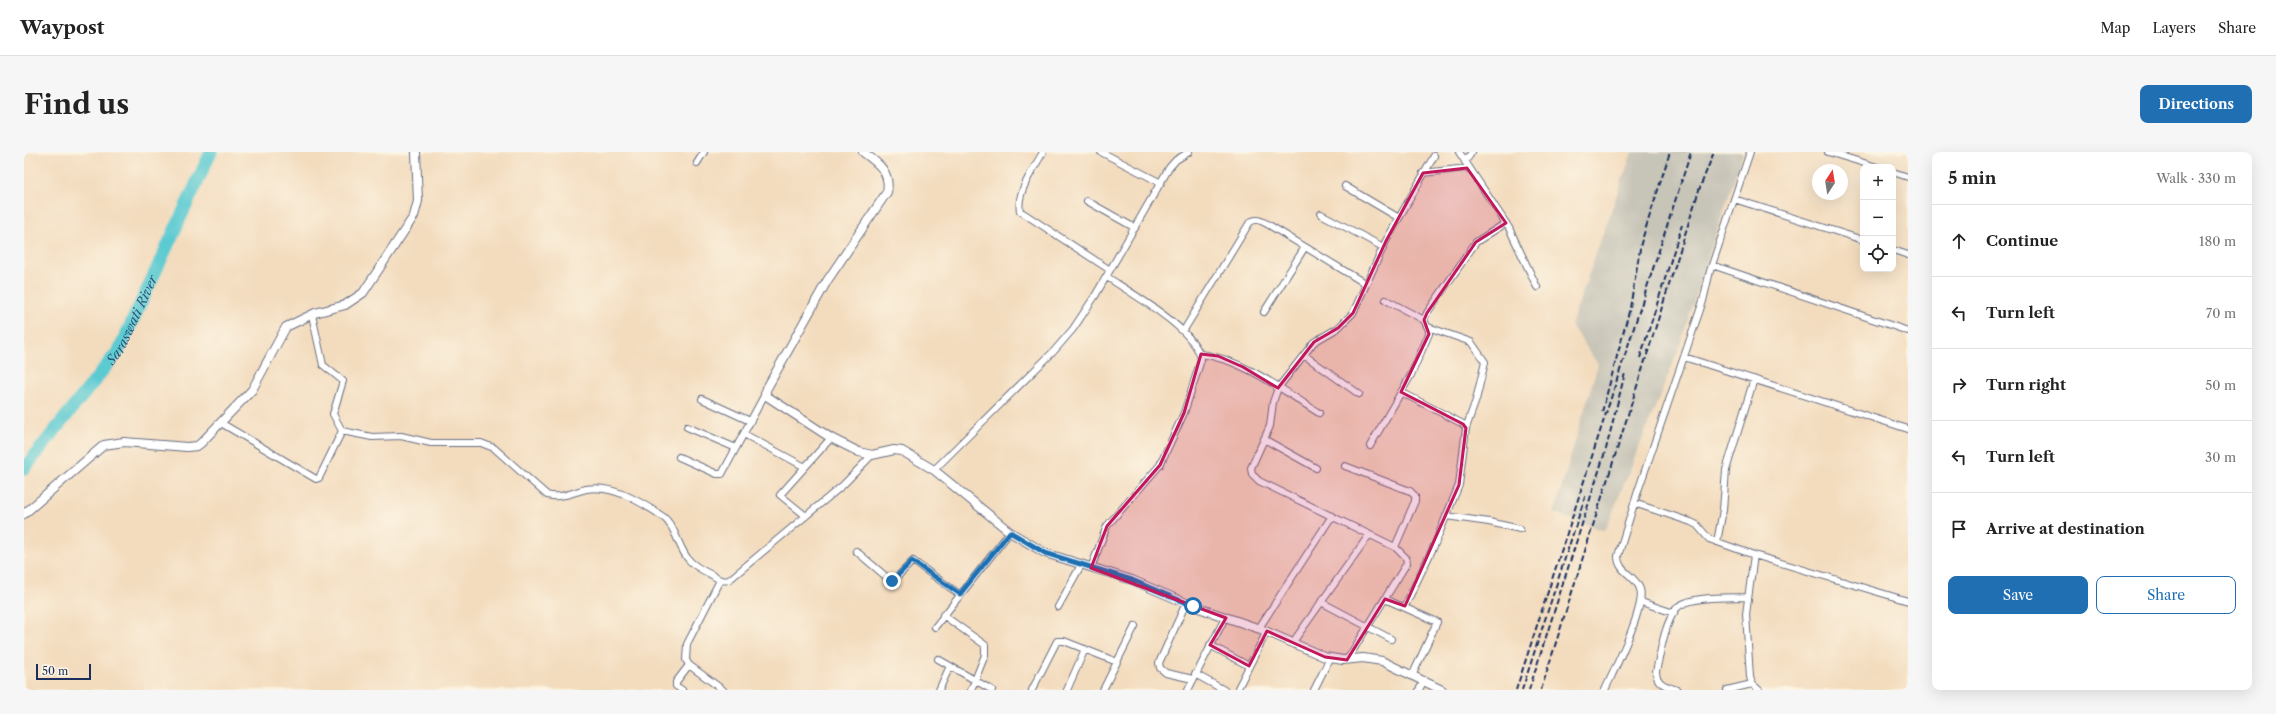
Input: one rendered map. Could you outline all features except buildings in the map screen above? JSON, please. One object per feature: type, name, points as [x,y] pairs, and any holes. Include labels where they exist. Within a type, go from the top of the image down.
[{"type":"street","points":[[24,514],[104,445],[124,442],[197,446],[252,390],[282,332],[290,324],[345,304],[363,293],[414,216],[418,201],[416,152]]},
{"type":"street","points":[[697,163],[704,152]]},
{"type":"street","points":[[679,457],[720,474],[724,471],[766,394],[767,388],[827,281],[887,192],[888,184],[884,169],[863,152]]},
{"type":"street","points":[[1043,152],[1021,193],[1018,204],[1020,211],[1110,270]]},
{"type":"street","points":[[1101,152],[1161,183]]},
{"type":"street","points":[[934,470],[1059,345],[1073,329],[1107,277],[1161,183],[1176,160],[1189,152]]},
{"type":"street","points":[[1459,152],[1466,165],[1506,223],[1537,287]]},
{"type":"street","points":[[1466,165],[1472,152]]},
{"type":"street","points":[[1605,690],[1640,608],[1642,592],[1639,585],[1621,569],[1618,563],[1618,556],[1634,503],[1704,301],[1712,265],[1750,152]]},
{"type":"street","points":[[1828,152],[1867,164]]},
{"type":"street","points":[[1347,660],[1407,563],[1406,558],[1395,547],[1259,480],[1252,474],[1252,462],[1270,426],[1273,402],[1278,388],[1314,342],[1338,328],[1353,313],[1383,247],[1423,173],[1434,156]]},
{"type":"street","points":[[1423,173],[1466,165]]},
{"type":"street","points":[[1896,173],[1908,177]]},
{"type":"street","points":[[1345,186],[1399,218]]},
{"type":"street","points":[[1734,199],[1860,239]]},
{"type":"street","points":[[1087,201],[1135,228]]},
{"type":"street","points":[[1321,214],[1383,247]]},
{"type":"street","points":[[1184,330],[1250,222],[1258,220],[1366,284]]},
{"type":"street","points":[[1424,320],[1448,281],[1476,242],[1506,223]]},
{"type":"street","points":[[1264,312],[1305,247]]},
{"type":"street","points":[[1896,251],[1908,255]]},
{"type":"street","points":[[1712,265],[1908,331]]},
{"type":"street","points":[[1092,568],[1106,526],[1160,465],[1184,413],[1201,360],[1201,354],[1184,330],[1107,277]]},
{"type":"street","points":[[1370,446],[1401,392],[1429,334],[1428,327],[1424,320],[1386,300]]},
{"type":"street","points":[[312,315],[324,365],[342,381],[333,414],[342,431],[368,437],[401,436],[431,443],[481,443],[494,448],[544,493],[551,497],[587,489],[606,489],[618,492],[662,517],[671,527],[688,559],[720,580],[729,580],[842,485],[872,455]]},
{"type":"street","points":[[1405,606],[1459,485],[1466,428],[1476,400],[1485,362],[1471,342],[1428,327]]},
{"type":"street","points":[[1201,354],[1218,356],[1243,367],[1319,413]]},
{"type":"street","points":[[1304,356],[1359,394]]},
{"type":"street","points":[[1684,357],[1908,429]]},
{"type":"street","points":[[1717,542],[1723,510],[1726,470],[1754,379]]},
{"type":"street","points":[[1401,392],[1463,424],[1466,428]]},
{"type":"street","points":[[766,394],[831,438],[859,452],[872,455],[898,450],[934,470],[1010,532],[1045,553],[1132,580],[1186,603],[1225,618],[1263,630],[1330,658],[1347,660],[1362,658],[1382,661],[1413,674],[1442,690]]},
{"type":"street","points":[[702,400],[750,421]]},
{"type":"street","points":[[221,423],[316,479],[319,478],[342,431]]},
{"type":"street","points":[[687,427],[736,448]]},
{"type":"street","points":[[744,434],[805,467]]},
{"type":"street","points":[[806,516],[780,495],[831,438]]},
{"type":"street","points":[[1264,439],[1316,468]]},
{"type":"street","points":[[1345,466],[1410,491],[1415,496],[1415,501],[1395,547]]},
{"type":"street","points":[[1634,503],[1698,525],[1709,539],[1717,542],[1754,555],[1908,601]]},
{"type":"street","points":[[1237,690],[1249,666],[1263,630],[1332,516]]},
{"type":"street","points":[[1446,516],[1490,522],[1520,529]]},
{"type":"street","points":[[935,627],[1010,532]]},
{"type":"street","points":[[1293,642],[1369,535]]},
{"type":"street","points":[[856,551],[890,580],[894,580],[912,561],[960,594]]},
{"type":"street","points":[[1754,555],[1746,614],[1750,677],[1752,684],[1759,690]]},
{"type":"street","points":[[1058,607],[1081,565]]},
{"type":"street","points":[[720,580],[687,644],[686,660],[689,665],[723,690]]},
{"type":"street","points":[[1677,690],[1659,683],[1656,678],[1658,664],[1674,613],[1681,605],[1695,600],[1748,596]]},
{"type":"street","points":[[1385,599],[1405,606],[1436,622],[1413,674]]},
{"type":"street","points":[[1321,602],[1367,628],[1391,639]]},
{"type":"street","points":[[1641,602],[1674,613]]},
{"type":"street","points":[[1186,603],[1160,663],[1160,668],[1166,673],[1194,677],[1224,690]]},
{"type":"street","points":[[943,615],[985,645],[985,655],[971,690]]},
{"type":"street","points":[[1188,690],[1225,618]]},
{"type":"street","points":[[1104,690],[1135,626]]},
{"type":"street","points":[[1032,690],[1057,640],[1064,641],[1117,662]]},
{"type":"street","points":[[1210,645],[1249,666]]},
{"type":"street","points":[[1066,690],[1085,649]]},
{"type":"street","points":[[1314,690],[1330,658]]},
{"type":"street","points":[[938,659],[992,690]]},
{"type":"street","points":[[682,690],[676,686],[676,682],[689,665]]},
{"type":"street","points":[[939,690],[950,666]]},
{"type":"street","points":[[1420,690],[1424,680]]},
{"type":"street","points":[[1727,690],[1752,684]]},
{"type":"highlighted area","points":[[1467,168],[1506,223],[1476,242],[1427,313],[1424,320],[1429,334],[1401,392],[1463,424],[1466,428],[1459,485],[1405,606],[1385,599],[1347,660],[1325,657],[1267,631],[1249,666],[1210,645],[1226,618],[1091,568],[1107,526],[1160,465],[1184,413],[1201,354],[1218,356],[1243,367],[1278,388],[1314,342],[1338,328],[1353,313],[1386,241],[1423,173]]},
{"type":"shaded area","points":[[1632,152],[1743,152],[1676,356],[1605,531],[1554,513],[1598,364],[1571,325]]},
{"type":"waterway","name":"Saraswati River","points":[[24,469],[119,350],[211,152]]},
{"type":"railway","points":[[1602,412],[1630,308],[1641,243],[1670,152]]},
{"type":"railway","points":[[1516,690],[1691,152]]},
{"type":"railway","points":[[1541,690],[1699,190],[1714,152]]},
{"type":"railway","points":[[1640,358],[1682,225]]},
{"type":"railway","points":[[1529,690],[1606,449],[1625,373]]},
{"type":"railway","points":[[1522,690],[1586,494]]},
{"type":"route","points":[[892,581],[912,561],[960,594],[1010,532],[1045,553],[1132,580],[1160,594],[1193,606]]}]
